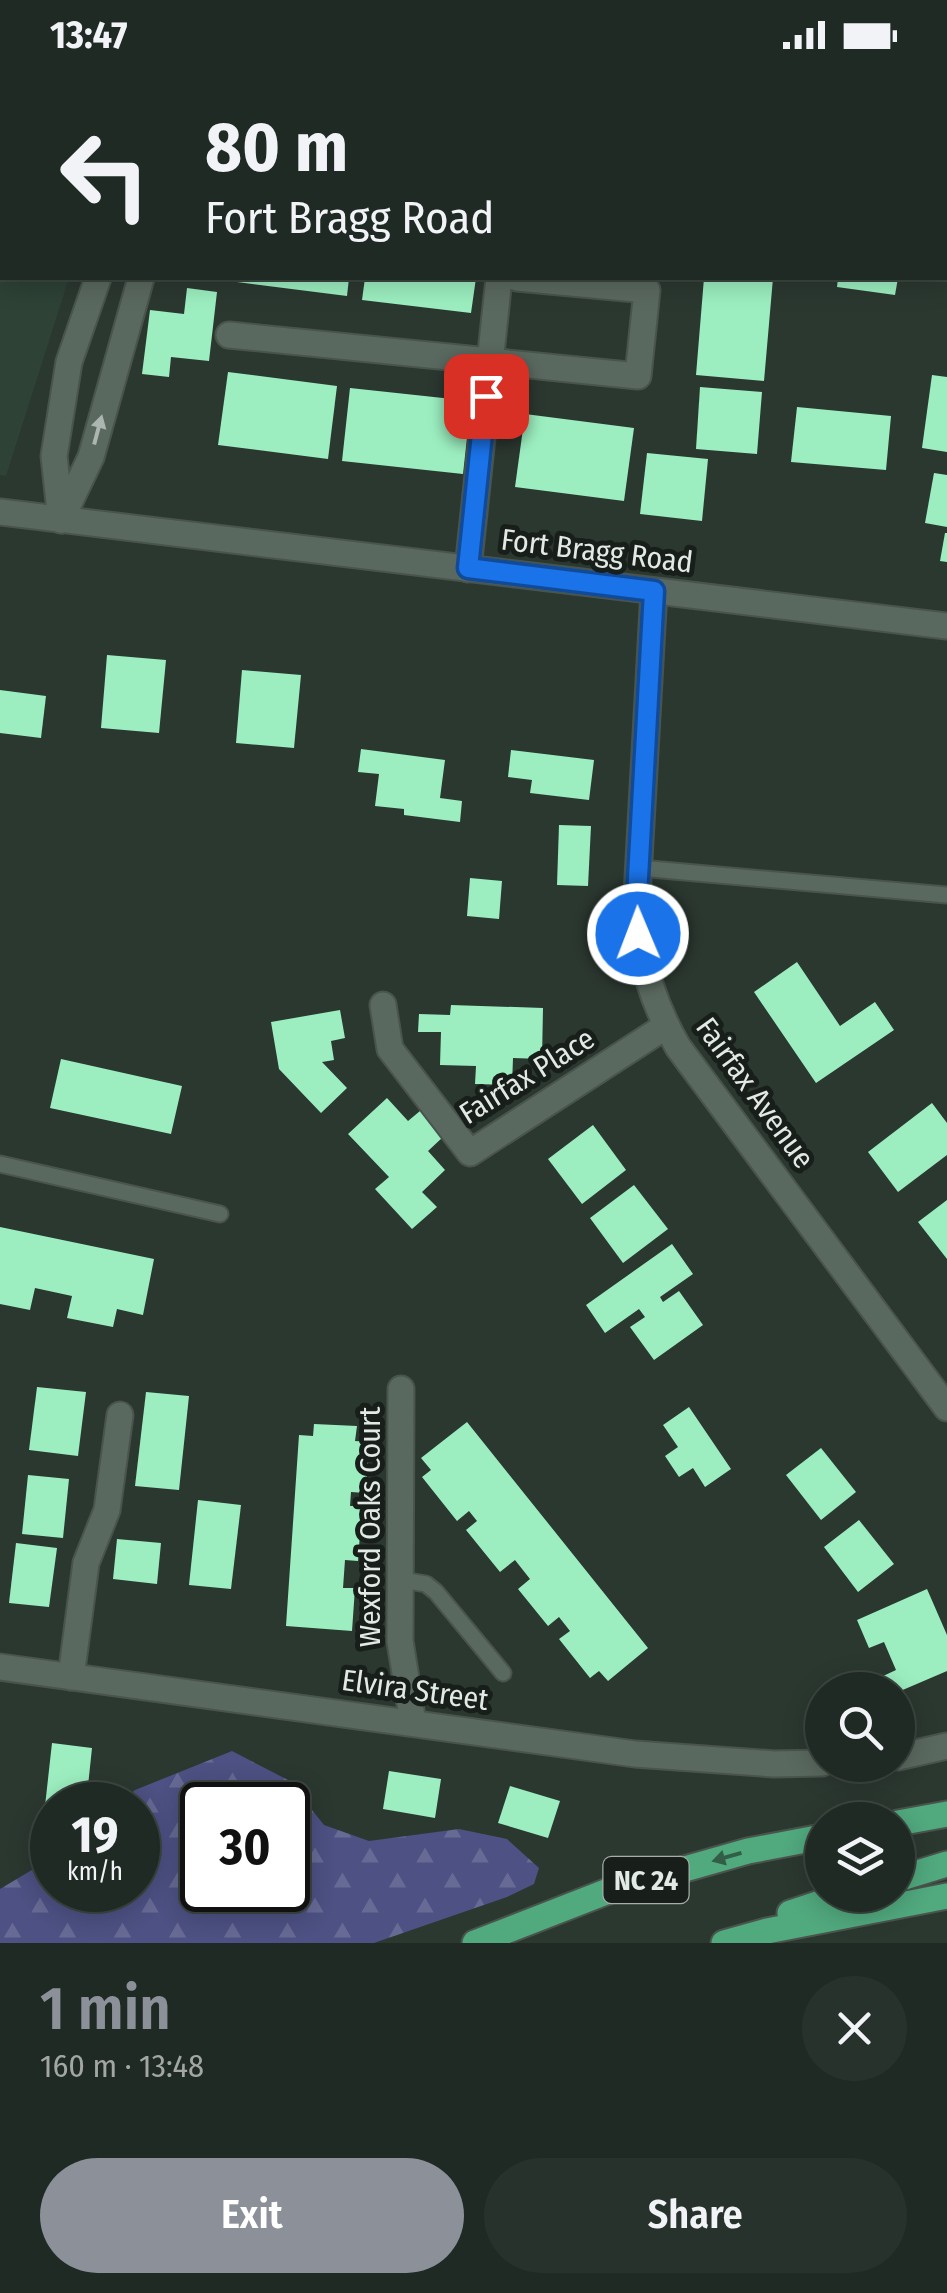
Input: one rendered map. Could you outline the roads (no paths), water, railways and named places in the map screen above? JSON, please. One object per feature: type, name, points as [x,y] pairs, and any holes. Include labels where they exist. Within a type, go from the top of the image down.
[{"type":"main road","points":[[915,1820],[947,1814]]},
{"type":"main road","name":"NC 24","points":[[475,1943],[611,1890],[748,1851],[805,1840]]},
{"type":"main road","points":[[915,1874],[947,1864]]},
{"type":"main road","points":[[724,1943],[947,1896]]},
{"type":"main road","points":[[705,1943],[805,1908]]},
{"type":"street","points":[[61,520],[54,456],[70,362],[97,280]]},
{"type":"street","points":[[61,520],[91,457],[140,280]]},
{"type":"street","points":[[468,568],[498,280]]},
{"type":"street","points":[[229,335],[638,376],[647,290],[540,280]]},
{"type":"street","name":"Fort Bragg Road","points":[[0,512],[947,626]]},
{"type":"street","name":"Fairfax Avenue","points":[[654,591],[636,914],[640,954],[651,993],[678,1046],[947,1408]]},
{"type":"street","name":"Fairfax Place","points":[[383,1006],[390,1049],[470,1154],[666,1026]]},
{"type":"street","name":"Wexford Oaks Court","points":[[402,1389],[400,1641],[413,1722]]},
{"type":"street","points":[[71,1676],[86,1563],[108,1510],[120,1416]]},
{"type":"street","name":"Elvira Street","points":[[0,1667],[635,1754],[805,1763]]},
{"type":"street","points":[[915,1753],[947,1746]]},
{"type":"lane","points":[[638,868],[947,895]]},
{"type":"lane","points":[[0,1164],[220,1214]]},
{"type":"lane","points":[[402,1580],[426,1584],[436,1592],[503,1673]]}]
